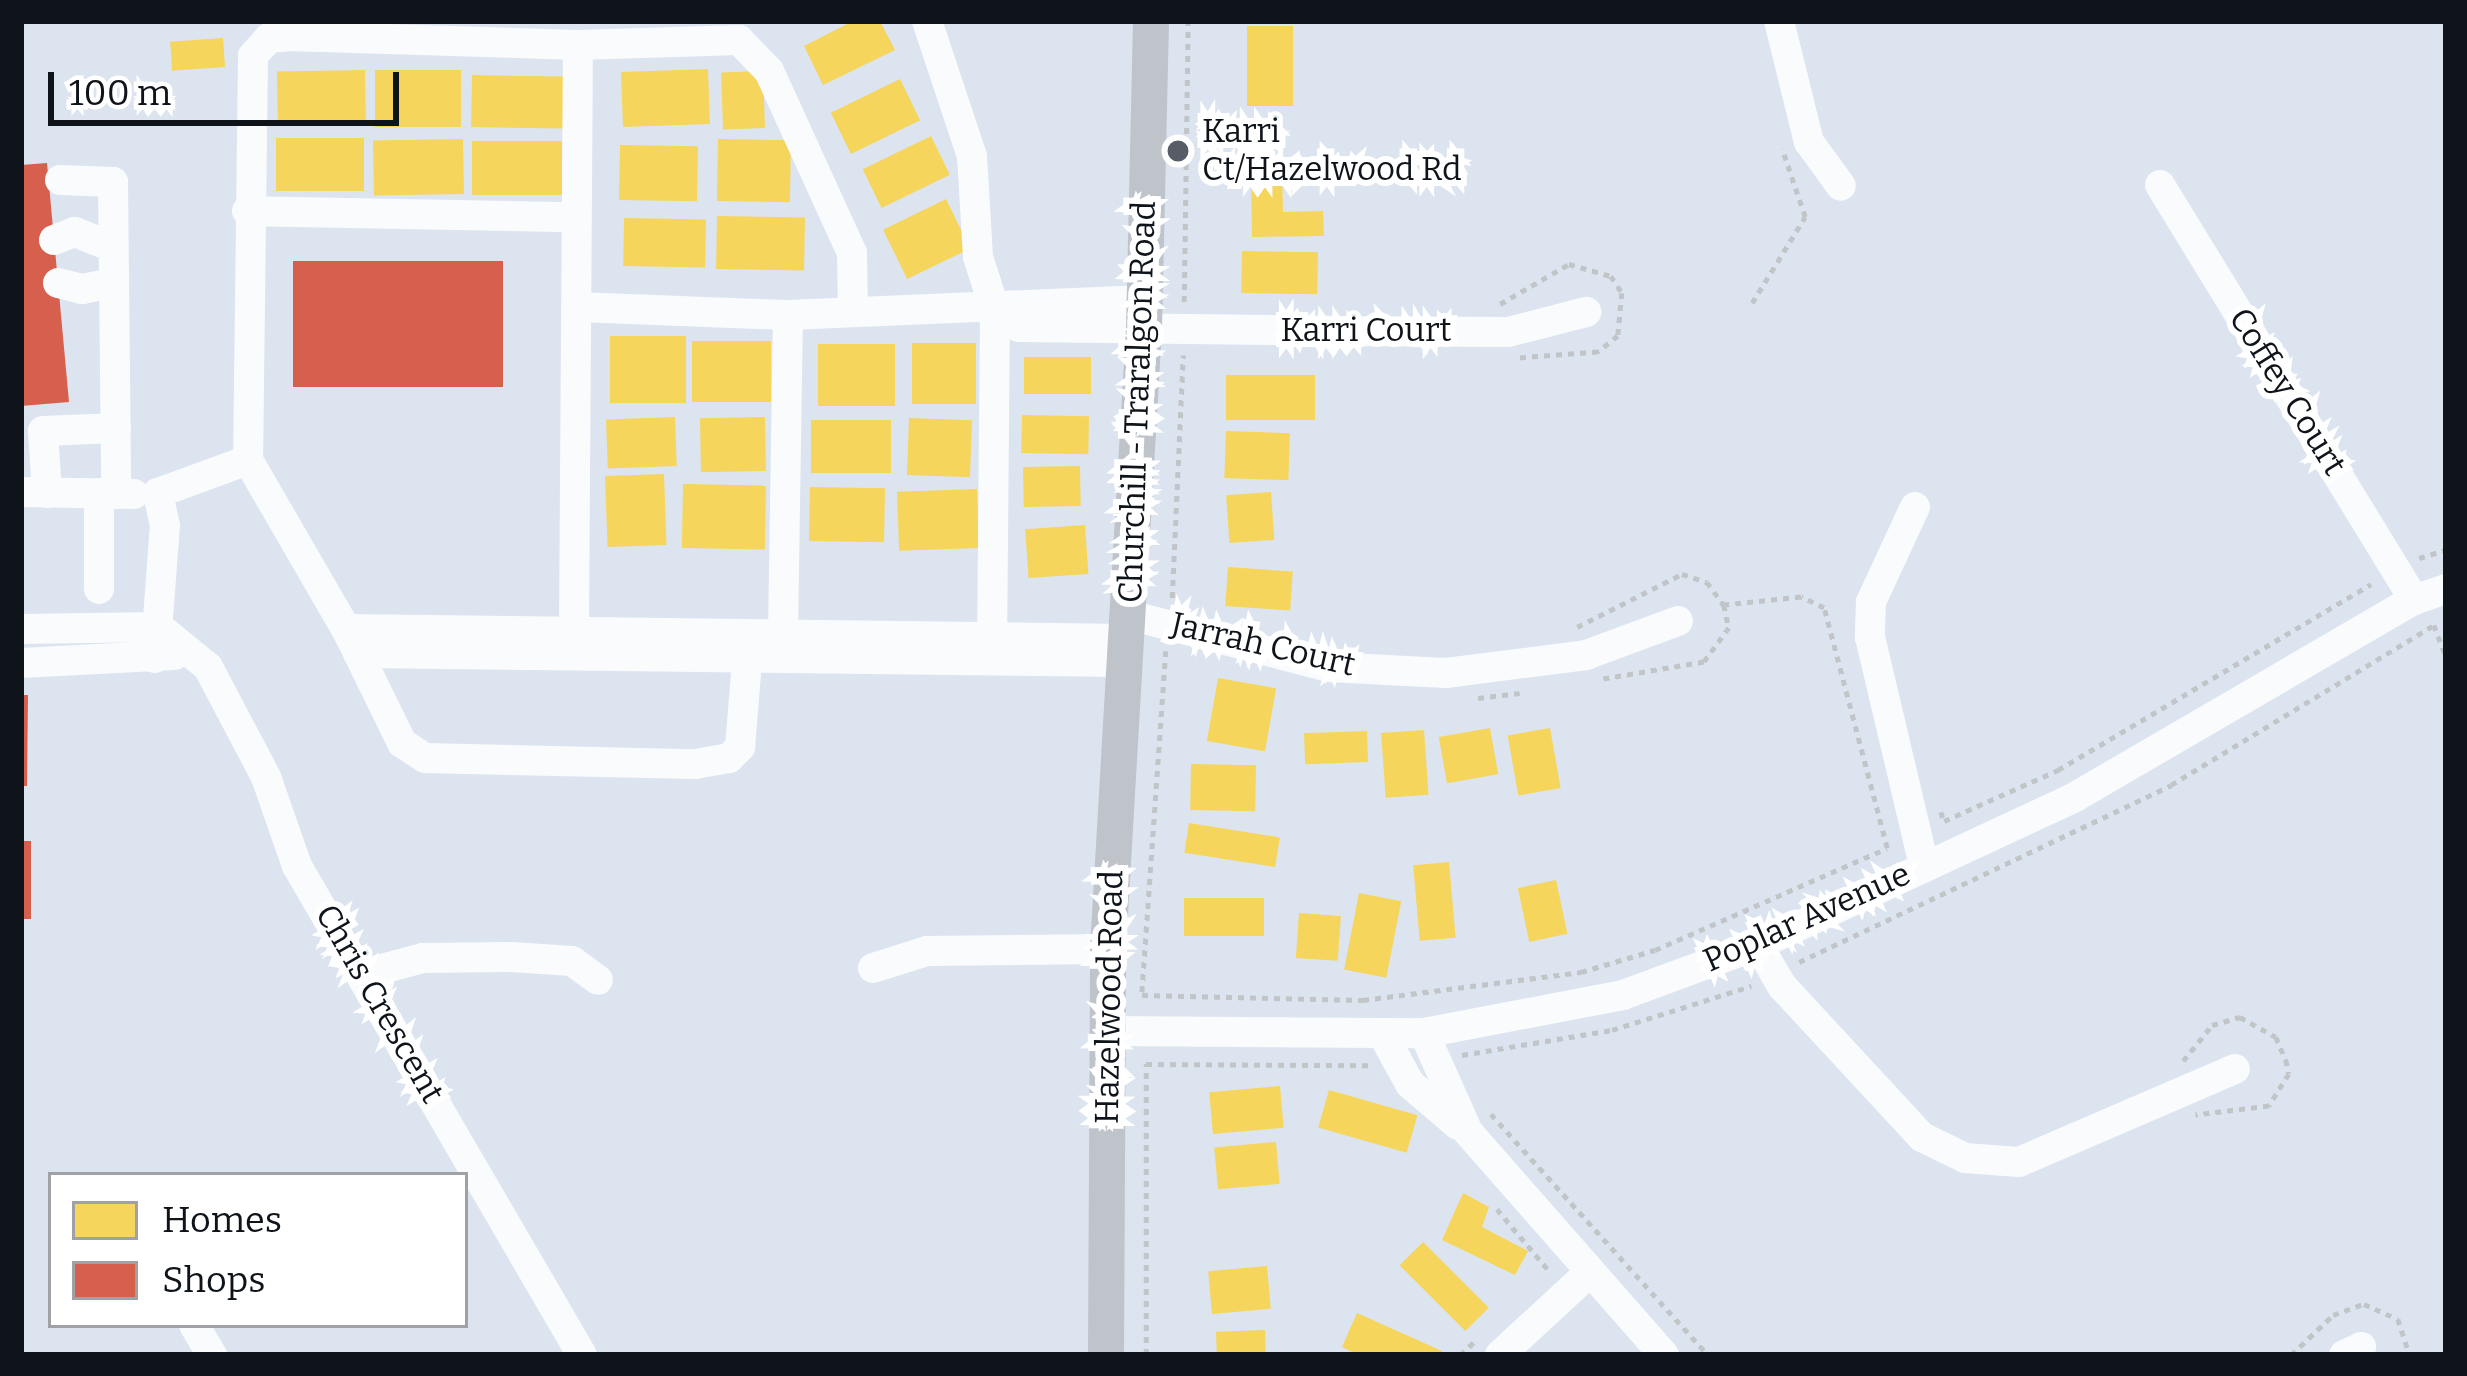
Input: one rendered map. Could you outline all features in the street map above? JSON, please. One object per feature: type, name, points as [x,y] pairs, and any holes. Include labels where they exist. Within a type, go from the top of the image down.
[{"type":"main road","name":"Churchill - Traralgon Road","points":[[1126,639],[1145,314],[1151,21]]},
{"type":"main road","name":"Hazelwood Road","points":[[1106,1355],[1108,949],[1126,639]]},
{"type":"street","points":[[927,21],[972,156],[979,257],[995,310],[992,634]]},
{"type":"street","points":[[1779,21],[1809,142],[1841,186]]},
{"type":"street","points":[[735,643],[740,747],[729,758],[695,764],[424,758],[402,743],[352,641],[248,460],[247,211],[254,56],[269,38],[578,45],[739,40],[754,48],[852,253],[853,312]]},
{"type":"street","points":[[574,628],[577,307],[572,218],[578,45]]},
{"type":"street","points":[[60,180],[112,182],[108,245],[116,428],[99,589]]},
{"type":"street","name":"Coffey Court","points":[[2160,185],[2414,600]]},
{"type":"street","points":[[247,211],[572,218]]},
{"type":"street","points":[[54,240],[75,232],[108,245]]},
{"type":"street","points":[[58,283],[82,289],[112,283]]},
{"type":"street","name":"Karri Court","points":[[577,307],[788,315],[995,310],[1024,300],[1145,314],[1508,332],[1586,312]]},
{"type":"street","points":[[788,315],[792,640]]},
{"type":"street","points":[[116,428],[41,418],[34,492],[158,493],[248,460]]},
{"type":"street","points":[[157,643],[165,526],[158,493]]},
{"type":"street","points":[[1916,507],[1870,602],[1870,637],[1924,866]]},
{"type":"street","name":"Poplar Avenue","points":[[1106,1031],[1424,1033],[1623,995],[1758,945],[2075,797],[2414,600],[2446,589]]},
{"type":"street","name":"Jarrah Court","points":[[1126,639],[1328,667],[1446,673],[1586,655],[1678,621]]},
{"type":"street","points":[[352,641],[574,628],[735,643]]},
{"type":"street","name":"Chris Crescent","points":[[21,629],[64,629],[157,643],[187,652],[208,667],[249,741],[297,866],[582,1355]]},
{"type":"street","points":[[64,629],[64,663]]},
{"type":"street","points":[[352,641],[735,643],[992,634],[1126,639]]},
{"type":"street","points":[[792,640],[1126,639]]},
{"type":"street","name":"Chris Crescent","points":[[21,662],[64,663],[157,643]]},
{"type":"street","points":[[1758,945],[1782,986],[1922,1137],[1965,1158],[2019,1162],[2235,1070]]},
{"type":"street","points":[[873,968],[927,951],[1108,949]]},
{"type":"street","points":[[363,974],[423,958],[512,957],[572,961],[598,980]]},
{"type":"street","points":[[1382,1033],[1410,1084],[1477,1120]]},
{"type":"street","points":[[1424,1033],[1477,1120],[1589,1273],[1664,1355]]},
{"type":"street","points":[[1495,1341],[1589,1273]]},
{"type":"street","points":[[196,1328],[212,1355]]},
{"type":"path","points":[[1188,21],[1184,302],[1194,303]]},
{"type":"path","points":[[1752,303],[1805,217],[1779,137]]},
{"type":"path","points":[[1494,357],[1598,352],[1618,336],[1625,316],[1610,276],[1569,264],[1495,307]]},
{"type":"path","points":[[1191,603],[1169,597],[1174,460],[1182,355],[1206,355]]},
{"type":"path","points":[[2414,560],[2446,550]]},
{"type":"path","points":[[1564,634],[1682,574],[1707,582],[1724,605],[1729,628],[1704,662],[1588,682]]},
{"type":"path","points":[[1938,802],[1944,821],[2058,770],[2375,581]]},
{"type":"path","points":[[1184,656],[1165,651],[1142,994],[1363,1000],[1458,992],[1559,976],[1655,950],[1886,848],[1824,608],[1801,597],[1724,605]]},
{"type":"path","points":[[1809,980],[1795,963],[2171,785],[2434,625],[2446,657]]},
{"type":"path","points":[[1468,698],[1528,692]]},
{"type":"path","points":[[1749,983],[1760,996]]},
{"type":"path","points":[[2170,1072],[2224,1019],[2252,1018],[2283,1047],[2289,1074],[2270,1106],[2184,1119]]},
{"type":"path","points":[[1146,1355],[1146,1064],[1372,1065],[1387,1082]]},
{"type":"path","points":[[1477,1120],[1708,1355]]},
{"type":"path","points":[[1491,1202],[1551,1271],[1536,1285]]},
{"type":"path","points":[[1460,1355],[1495,1341]]},
{"type":"building: Homes","points":[[853,21],[880,21],[895,50],[823,85],[804,46]]},
{"type":"building: Homes","points":[[1247,26],[1293,26],[1293,106],[1247,106]]},
{"type":"building: Homes","points":[[223,38],[225,67],[172,71],[170,42]]},
{"type":"building: Homes","points":[[708,69],[710,124],[623,127],[621,72]]},
{"type":"building: Homes","points":[[365,70],[366,124],[278,126],[277,72]]},
{"type":"building: Homes","points":[[375,70],[461,70],[461,127],[375,127]]},
{"type":"building: Homes","points":[[763,71],[765,128],[723,129],[721,72]]},
{"type":"building: Homes","points":[[472,75],[564,77],[563,129],[471,127]]},
{"type":"building: Homes","points":[[900,79],[920,120],[851,154],[831,113]]},
{"type":"building: Homes","points":[[931,136],[950,175],[882,208],[863,169]]},
{"type":"building: Homes","points":[[276,138],[364,138],[364,191],[276,191]]},
{"type":"building: Homes","points":[[463,139],[464,194],[374,196],[373,141]]},
{"type":"building: Homes","points":[[718,139],[791,140],[790,202],[717,201]]},
{"type":"building: Homes","points":[[472,141],[562,141],[562,195],[472,195]]},
{"type":"building: Homes","points":[[620,145],[698,146],[697,201],[619,200]]},
{"type":"building: Homes","points":[[1282,174],[1283,212],[1323,211],[1324,236],[1252,237],[1251,175]]},
{"type":"building: Homes","points":[[946,199],[970,248],[907,279],[883,230]]},
{"type":"building: Homes","points":[[717,216],[805,218],[804,271],[716,269]]},
{"type":"building: Homes","points":[[624,218],[706,219],[705,267],[623,266]]},
{"type":"building: Homes","points":[[1242,251],[1318,252],[1317,294],[1241,293]]},
{"type":"building: Homes","points":[[610,336],[686,336],[686,403],[610,403]]},
{"type":"building: Homes","points":[[692,341],[771,341],[771,402],[692,402]]},
{"type":"building: Homes","points":[[912,343],[976,343],[976,404],[912,404]]},
{"type":"building: Homes","points":[[818,344],[895,344],[895,406],[818,406]]},
{"type":"building: Homes","points":[[1024,357],[1091,357],[1091,394],[1024,394]]},
{"type":"building: Homes","points":[[1226,375],[1315,375],[1315,420],[1226,420]]},
{"type":"building: Homes","points":[[1022,415],[1089,416],[1088,454],[1021,453]]},
{"type":"building: Homes","points":[[675,417],[677,466],[608,468],[606,419]]},
{"type":"building: Homes","points":[[765,417],[766,471],[701,472],[700,418]]},
{"type":"building: Homes","points":[[909,418],[972,420],[970,477],[907,475]]},
{"type":"building: Homes","points":[[811,420],[891,420],[891,473],[811,473]]},
{"type":"building: Homes","points":[[1226,431],[1290,433],[1288,480],[1224,478]]},
{"type":"building: Homes","points":[[1080,466],[1081,506],[1024,507],[1023,467]]},
{"type":"building: Homes","points":[[664,474],[666,545],[608,547],[605,476]]},
{"type":"building: Homes","points":[[683,484],[766,485],[765,549],[682,548]]},
{"type":"building: Homes","points":[[810,487],[885,488],[884,542],[809,541]]},
{"type":"building: Homes","points":[[977,489],[979,548],[899,551],[897,492]]},
{"type":"building: Homes","points":[[1271,492],[1274,540],[1229,543],[1226,495]]},
{"type":"building: Homes","points":[[1085,525],[1088,574],[1029,578],[1025,529]]},
{"type":"building: Homes","points":[[1228,567],[1293,572],[1290,610],[1225,606]]},
{"type":"building: Homes","points":[[1218,678],[1276,688],[1265,751],[1207,741]]},
{"type":"building: Homes","points":[[1490,728],[1498,774],[1447,783],[1439,737]]},
{"type":"building: Homes","points":[[1550,728],[1561,788],[1518,796],[1508,735]]},
{"type":"building: Homes","points":[[1424,730],[1429,795],[1386,798],[1381,733]]},
{"type":"building: Homes","points":[[1367,731],[1368,762],[1305,764],[1304,733]]},
{"type":"building: Homes","points":[[1191,764],[1256,765],[1255,811],[1190,810]]},
{"type":"building: Homes","points":[[1189,823],[1280,837],[1275,867],[1184,853]]},
{"type":"building: Homes","points":[[1449,862],[1456,938],[1420,941],[1413,865]]},
{"type":"building: Homes","points":[[1556,880],[1567,934],[1529,942],[1518,888]]},
{"type":"building: Homes","points":[[1359,893],[1401,901],[1386,978],[1344,970]]},
{"type":"building: Homes","points":[[1184,898],[1264,898],[1264,936],[1184,936]]},
{"type":"building: Homes","points":[[1299,913],[1341,916],[1338,961],[1296,958]]},
{"type":"building: Homes","points":[[1280,1086],[1284,1128],[1213,1134],[1209,1092]]},
{"type":"building: Homes","points":[[1329,1090],[1417,1115],[1407,1153],[1318,1127]]},
{"type":"building: Homes","points":[[1276,1142],[1280,1184],[1218,1189],[1214,1147]]},
{"type":"building: Homes","points":[[1463,1193],[1489,1207],[1482,1227],[1528,1251],[1515,1275],[1442,1240]]},
{"type":"building: Homes","points":[[1423,1242],[1489,1308],[1465,1331],[1400,1265]]},
{"type":"building: Homes","points":[[1267,1266],[1271,1309],[1212,1314],[1208,1271]]},
{"type":"building: Homes","points":[[1357,1313],[1442,1351],[1440,1355],[1359,1355],[1342,1347]]},
{"type":"building: Homes","points":[[1265,1330],[1266,1355],[1217,1355],[1216,1332]]},
{"type":"building: Shops","points":[[47,163],[69,402],[21,406],[21,165]]},
{"type":"building: Shops","points":[[293,261],[503,261],[503,387],[293,387]]},
{"type":"building: Shops","points":[[21,695],[28,695],[27,786],[21,786]]},
{"type":"building: Shops","points":[[21,841],[31,841],[31,919],[21,919]]},
{"type":"place","name":"Karri Ct/Hazelwood Rd","points":[[1178,151]]}]
